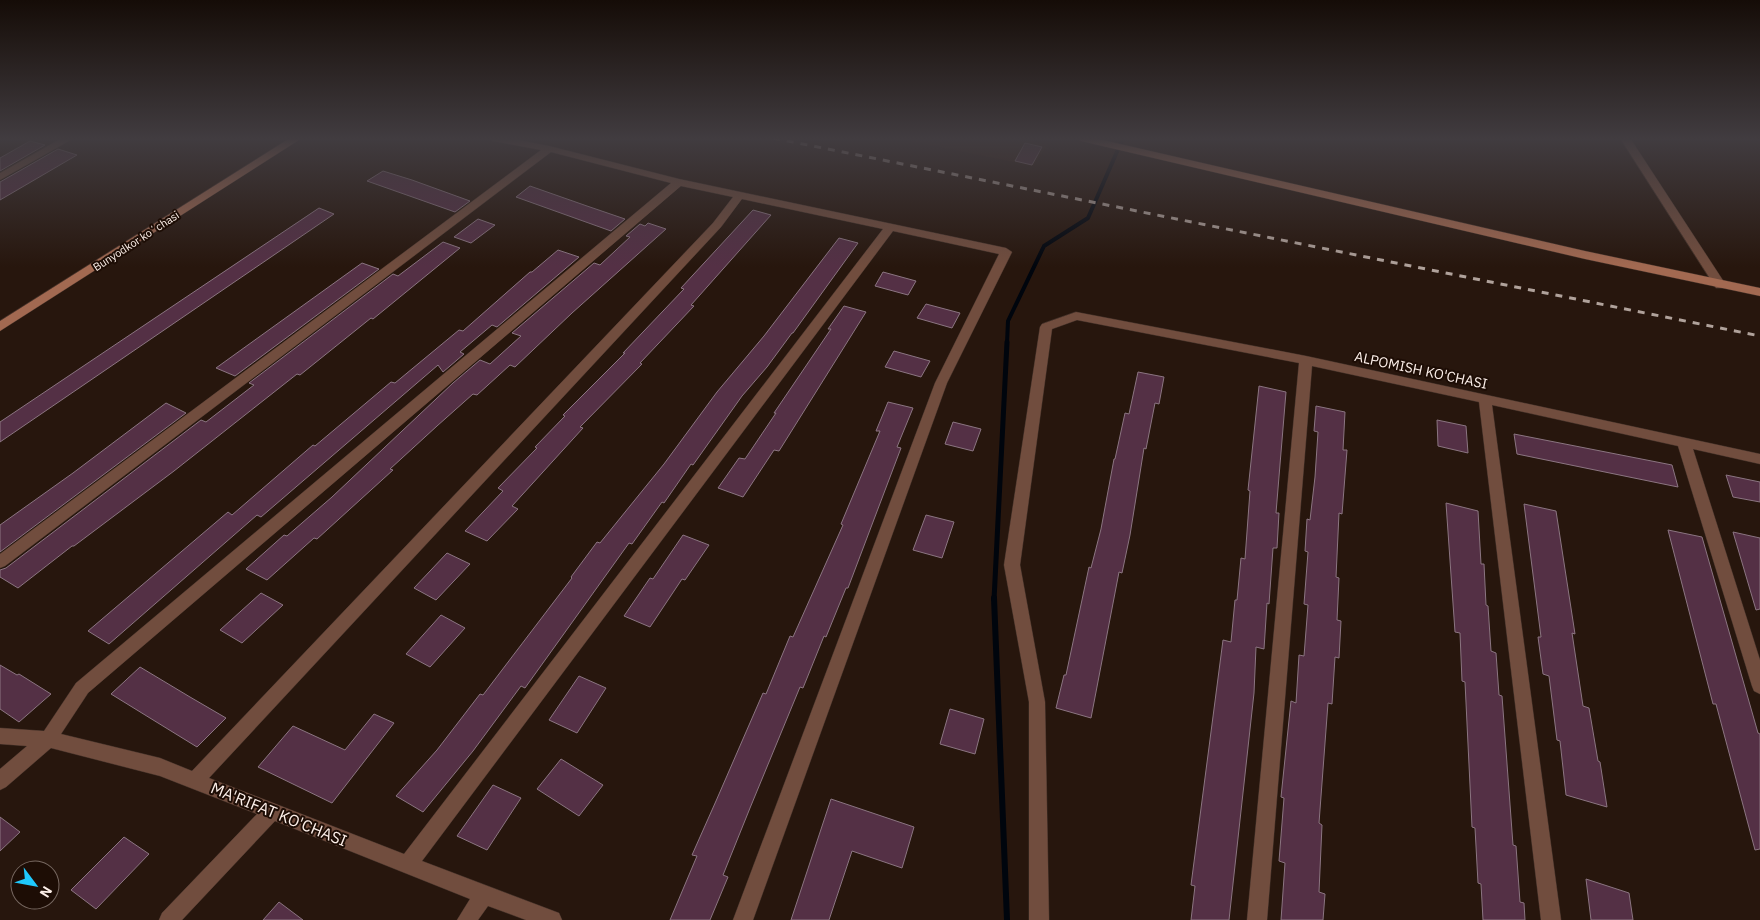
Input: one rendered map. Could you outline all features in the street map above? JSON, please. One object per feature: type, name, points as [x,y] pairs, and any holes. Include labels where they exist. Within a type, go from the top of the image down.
[{"type":"main road","name":"Bunyodkor koʻchasi","points":[[0,327],[229,181]]},
{"type":"main road","points":[[1265,181],[1720,285],[1760,292]]},
{"type":"street","points":[[0,562],[507,181]]},
{"type":"street","points":[[675,181],[1006,252],[941,383],[743,920]]},
{"type":"street","points":[[1653,181],[1720,285]]},
{"type":"street","points":[[0,781],[48,739],[82,688],[679,182]]},
{"type":"street","points":[[194,781],[717,225],[740,194]]},
{"type":"street","points":[[407,865],[891,226]]},
{"type":"street","name":"ALPOMISH KO'CHASI","points":[[1039,920],[1037,702],[1012,565],[1046,327],[1076,316],[1306,360],[1760,459]]},
{"type":"street","points":[[1257,920],[1306,360]]},
{"type":"street","points":[[1485,400],[1551,920]]},
{"type":"street","points":[[1684,443],[1760,686]]},
{"type":"street","name":"MA'RIFAT KO'CHASI","points":[[0,736],[48,739],[160,767],[484,896],[552,920]]},
{"type":"street","points":[[169,920],[272,811]]},
{"type":"street","points":[[467,920],[484,896]]},
{"type":"building","points":[[2,181],[33,181],[0,200],[0,182]]},
{"type":"building","points":[[367,181],[415,181],[470,201],[455,212]]},
{"type":"building","points":[[530,186],[625,219],[611,231],[516,197]]},
{"type":"building","points":[[319,208],[334,214],[0,442],[0,422]]},
{"type":"building","points":[[753,210],[771,215],[691,305],[694,306],[640,363],[642,364],[580,427],[583,428],[512,506],[518,509],[487,541],[465,531],[503,491],[498,488],[537,448],[535,447],[565,416],[563,415],[625,353],[623,353],[684,289],[681,288]]},
{"type":"building","points":[[478,219],[495,225],[471,243],[454,237]]},
{"type":"building","points":[[648,223],[666,229],[515,367],[510,365],[477,395],[473,394],[390,469],[393,470],[317,539],[314,538],[267,580],[246,569],[284,535],[287,536],[332,497],[453,383],[480,360],[490,364],[521,336],[512,333],[594,263],[600,265],[630,237],[626,236],[640,224],[645,226]]},
{"type":"building","points":[[839,238],[858,243],[793,333],[742,396],[664,503],[662,502],[632,544],[629,543],[525,688],[521,686],[473,751],[423,812],[396,796],[437,750],[480,694],[483,695],[597,542],[600,543],[664,464],[717,392],[764,336]]},
{"type":"building","points":[[443,242],[460,248],[373,319],[371,318],[300,375],[297,374],[174,471],[18,588],[0,577],[0,570],[6,568],[201,420],[206,422],[254,385],[249,383],[393,274],[398,276]]},
{"type":"building","points":[[558,250],[579,257],[497,327],[492,325],[460,352],[464,354],[443,372],[438,365],[261,517],[257,515],[109,644],[88,631],[228,512],[232,515],[313,445],[315,446],[391,382],[395,383],[459,330],[463,331]]},
{"type":"building","points":[[362,263],[379,269],[235,376],[216,368]]},
{"type":"building","points":[[883,272],[916,281],[908,295],[875,286]]},
{"type":"building","points":[[926,304],[960,313],[952,328],[917,318]]},
{"type":"building","points":[[844,306],[866,312],[779,451],[774,450],[743,497],[718,488],[739,458],[745,459],[831,329],[828,329]]},
{"type":"building","points":[[894,351],[930,361],[921,377],[885,367]]},
{"type":"building","points":[[1138,372],[1164,377],[1159,404],[1155,403],[1146,449],[1144,448],[1130,535],[1122,573],[1119,572],[1091,718],[1056,708],[1064,675],[1066,675],[1089,567],[1091,568],[1101,529],[1125,413],[1129,414]]},
{"type":"building","points":[[1259,386],[1286,392],[1276,513],[1279,513],[1277,548],[1273,548],[1264,649],[1256,647],[1254,693],[1229,920],[1191,920],[1195,886],[1191,885],[1223,640],[1231,642],[1241,558],[1245,559],[1250,491],[1248,490]]},
{"type":"building","points":[[888,402],[913,408],[897,447],[901,448],[848,588],[846,588],[826,637],[824,636],[803,688],[800,687],[750,808],[723,875],[728,877],[710,920],[670,920],[697,856],[692,855],[763,693],[766,694],[790,636],[793,637],[843,525],[841,524],[880,431],[876,431]]},
{"type":"building","points":[[166,403],[186,413],[0,552],[0,525]]},
{"type":"building","points":[[1316,406],[1345,412],[1343,450],[1347,450],[1342,514],[1339,513],[1336,577],[1339,578],[1337,620],[1341,621],[1339,658],[1335,657],[1332,704],[1328,703],[1319,823],[1322,825],[1319,892],[1325,894],[1323,920],[1281,920],[1285,863],[1279,861],[1284,798],[1281,797],[1291,701],[1296,703],[1299,655],[1304,656],[1308,605],[1304,604],[1308,552],[1305,551],[1307,519],[1310,520],[1315,477],[1318,432],[1314,431]]},
{"type":"building","points":[[1437,420],[1466,426],[1468,453],[1438,446]]},
{"type":"building","points":[[953,422],[981,429],[973,451],[945,444]]},
{"type":"building","points":[[1514,434],[1672,465],[1678,487],[1517,454]]},
{"type":"building","points":[[1726,475],[1760,482],[1760,502],[1733,497]]},
{"type":"building","points":[[1446,503],[1478,511],[1481,564],[1484,564],[1491,651],[1496,653],[1499,695],[1502,696],[1513,845],[1516,846],[1520,902],[1524,903],[1525,920],[1483,920],[1481,884],[1478,883],[1475,828],[1472,827],[1465,682],[1462,681],[1460,633],[1455,632]]},
{"type":"building","points":[[1524,504],[1556,511],[1575,634],[1572,633],[1583,706],[1589,708],[1607,807],[1566,795],[1560,741],[1557,740],[1549,676],[1543,674],[1538,637],[1541,637]]},
{"type":"building","points":[[926,515],[954,522],[942,558],[913,550]]},
{"type":"building","points":[[1668,530],[1702,537],[1758,733],[1760,734],[1760,849],[1755,850],[1716,704],[1713,704]]},
{"type":"building","points":[[1733,532],[1760,538],[1760,609],[1756,610]]},
{"type":"building","points":[[683,535],[709,545],[685,580],[682,579],[650,627],[624,616],[650,578],[653,579]]},
{"type":"building","points":[[447,553],[470,564],[436,600],[414,588]]},
{"type":"building","points":[[261,593],[283,605],[242,643],[220,630]]},
{"type":"building","points":[[441,615],[465,628],[430,667],[406,654]]},
{"type":"building","points":[[0,665],[17,675],[19,674],[51,694],[19,722],[0,709]]},
{"type":"building","points":[[140,667],[226,718],[197,747],[111,694]]},
{"type":"building","points":[[579,676],[606,688],[577,733],[549,720]]},
{"type":"building","points":[[950,709],[984,719],[975,754],[940,744]]},
{"type":"building","points":[[374,714],[394,723],[332,803],[258,767],[293,726],[345,750]]},
{"type":"building","points":[[561,759],[603,785],[579,816],[537,789]]},
{"type":"building","points":[[493,785],[521,798],[487,850],[457,836]]},
{"type":"building","points":[[831,799],[914,827],[902,868],[852,851],[829,920],[791,920]]},
{"type":"building","points":[[0,817],[20,832],[0,851]]},
{"type":"building","points":[[124,837],[149,854],[96,909],[71,890]]},
{"type":"building","points":[[1586,879],[1629,893],[1633,920],[1591,920]]},
{"type":"building","points":[[279,902],[303,920],[263,920]]},
{"type":"waterway","points":[[1007,343],[1008,321],[1044,246],[1088,218],[1104,181]]},
{"type":"waterway","points":[[994,599],[1007,342]]},
{"type":"waterway","points":[[994,599],[1007,920]]},
{"type":"railway","points":[[987,181],[1760,336]]}]
